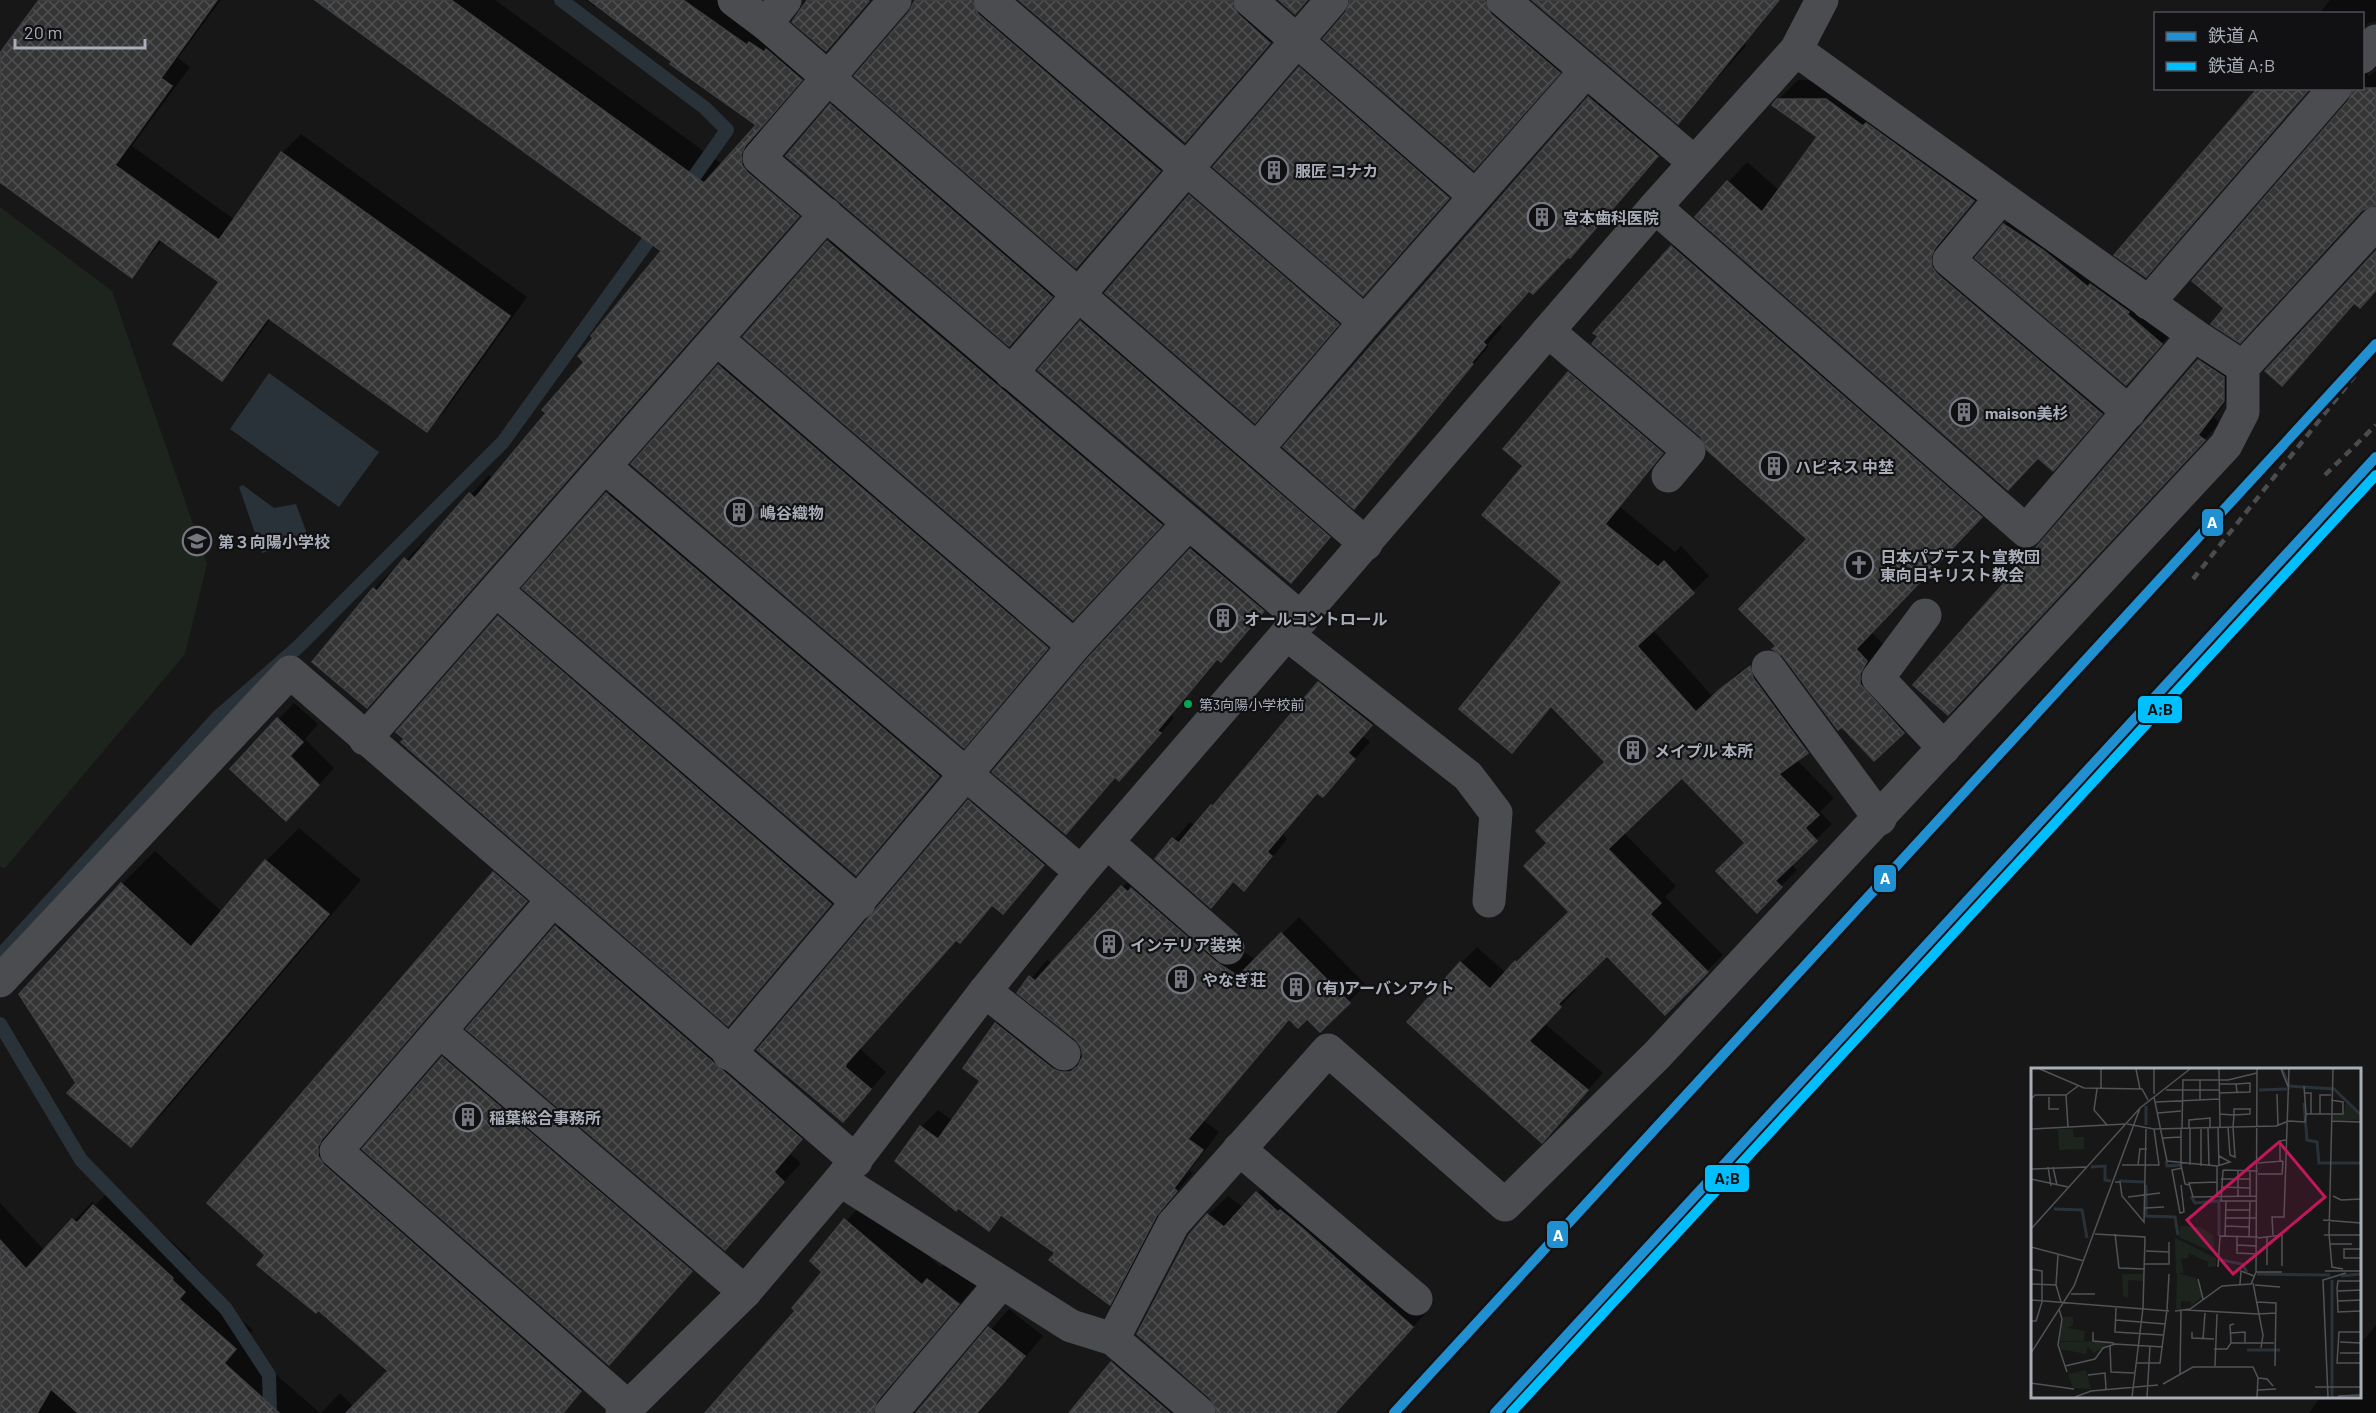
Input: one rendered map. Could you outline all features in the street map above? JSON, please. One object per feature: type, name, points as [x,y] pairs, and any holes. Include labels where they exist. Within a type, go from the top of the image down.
[{"type":"street","points":[[734,0],[776,12],[829,79],[1366,544]]},
{"type":"street","points":[[895,0],[759,158],[1188,524],[1295,627],[1468,776],[1496,813],[1489,901]]},
{"type":"street","points":[[990,0],[1365,322]]},
{"type":"street","points":[[1250,0],[1475,196]]},
{"type":"street","points":[[1011,373],[1332,0]]},
{"type":"street","points":[[1503,0],[1585,72],[1694,162]]},
{"type":"street","points":[[552,901],[336,1150],[625,1410],[744,1292],[848,1171],[985,991],[1081,872],[1295,627],[1694,162],[1796,50],[1822,0]]},
{"type":"street","points":[[2364,55],[2376,41]]},
{"type":"street","points":[[1796,50],[2148,303],[2243,367]]},
{"type":"street","points":[[1257,449],[1365,322],[1585,72]]},
{"type":"street","points":[[2148,303],[2333,90]]},
{"type":"street","points":[[2001,198],[1949,260],[2129,412]]},
{"type":"street","points":[[1655,207],[2026,531],[2194,335]]},
{"type":"street","points":[[366,739],[826,214]]},
{"type":"street","points":[[1113,1339],[1173,1224],[1328,1050],[1505,1205],[1657,1055],[1880,819],[2226,445],[2243,412],[2243,367],[2376,222]]},
{"type":"street","points":[[1548,331],[1689,451],[1668,476]]},
{"type":"street","points":[[717,339],[1074,645]]},
{"type":"street","points":[[605,467],[1081,872]]},
{"type":"street","points":[[729,1054],[967,775],[1074,645],[1188,524]]},
{"type":"street","points":[[497,591],[859,903]]},
{"type":"street","points":[[1924,615],[1878,678],[1944,748]]},
{"type":"street","points":[[1768,667],[1880,819]]},
{"type":"street","points":[[0,981],[290,672],[729,1054],[848,1171],[1000,1283],[1071,1326],[1113,1339],[1199,1413]]},
{"type":"street","points":[[1108,843],[1228,948]]},
{"type":"street","points":[[985,991],[1064,1054]]},
{"type":"street","points":[[440,1031],[744,1292]]},
{"type":"street","points":[[1239,1149],[1416,1299]]},
{"type":"street","points":[[891,1413],[1000,1283]]},
{"type":"shaded area","points":[[0,207],[112,291],[207,564],[185,654],[5,868],[0,867]]},
{"type":"shaded area","points":[[269,373],[379,452],[339,507],[230,429]]},
{"type":"shaded area","points":[[243,485],[274,508],[296,504],[309,539],[262,553],[239,487]]},
{"type":"building","points":[[39,0],[217,0],[161,78],[172,86],[115,165],[219,240],[281,152],[510,316],[427,432],[268,318],[222,381],[173,344],[219,282],[159,239],[132,278],[0,182],[0,53]]},
{"type":"building","points":[[315,0],[451,0],[704,183],[756,125],[670,64],[672,62],[589,0],[683,0],[747,45],[749,42],[764,52],[766,49],[802,80],[745,146],[741,155],[742,165],[747,172],[799,216],[367,708],[312,662],[373,588],[377,591],[404,558],[409,562],[469,493],[475,498],[546,413],[542,410],[584,362],[578,356],[593,338],[591,336],[661,251]]},
{"type":"building","points":[[807,0],[869,1],[826,51],[792,22]]},
{"type":"building","points":[[915,0],[972,0],[978,14],[1160,171],[1076,268],[854,76],[909,12]]},
{"type":"building","points":[[1019,0],[1232,0],[1238,14],[1270,43],[1185,142]]},
{"type":"building","points":[[1279,0],[1307,0],[1295,14]]},
{"type":"building","points":[[1350,0],[1485,0],[1491,14],[1560,73],[1474,170],[1323,39],[1346,12]]},
{"type":"building","points":[[1532,0],[1779,0],[1678,124]]},
{"type":"building","points":[[1299,67],[1449,198],[1363,296],[1213,167]]},
{"type":"building","points":[[2376,88],[2376,205],[2362,210],[2240,343],[2211,324],[2224,308],[2192,281],[2349,100],[2352,90]]},
{"type":"building","points":[[2256,90],[2308,90],[2146,277],[2114,255]]},
{"type":"building","points":[[1588,97],[1658,156],[1570,258],[1568,257],[1533,294],[1529,291],[1483,342],[1486,345],[1471,363],[1473,364],[1354,509],[1283,447]]},
{"type":"building","points":[[1777,99],[1826,99],[1863,126],[1866,123],[1974,201],[1935,248],[1931,257],[1932,267],[1937,274],[2102,414],[2053,471],[2038,458],[2008,490],[1695,217],[1727,181],[1762,212],[1817,137],[1772,105]]},
{"type":"building","points":[[830,104],[1052,297],[1009,346],[786,156]]},
{"type":"building","points":[[1189,195],[1339,324],[1255,423],[1105,293]]},
{"type":"building","points":[[2003,224],[2043,250],[2088,287],[2090,284],[2129,312],[2127,314],[2162,344],[2126,385],[1975,258]]},
{"type":"building","points":[[827,241],[1162,525],[1073,620],[743,337]]},
{"type":"building","points":[[1671,246],[1982,517],[1856,649],[1867,661],[1860,674],[1860,684],[1904,733],[1874,761],[1842,727],[1838,730],[1783,656],[1772,649],[1776,646],[1739,609],[1807,539],[1707,450],[1701,437],[1592,344],[1598,336],[1593,333]]},
{"type":"building","points":[[2376,251],[2376,290],[2360,308],[2354,303],[2282,386],[2265,371]]},
{"type":"building","points":[[1080,321],[1330,537],[1291,583],[1038,370]]},
{"type":"building","points":[[2198,360],[2224,377],[2224,401],[2198,435],[2205,440],[1948,715],[1913,685],[2040,543]]},
{"type":"building","points":[[718,365],[1048,648],[964,748],[631,464]]},
{"type":"building","points":[[1568,372],[1663,453],[1605,524],[1658,567],[1664,561],[1694,593],[1637,646],[1696,712],[1719,690],[1750,666],[1753,678],[1808,753],[1779,774],[1819,815],[1805,828],[1817,841],[1775,881],[1782,887],[1757,913],[1716,871],[1745,843],[1682,778],[1608,849],[1661,903],[1650,914],[1708,972],[1665,1015],[1607,956],[1558,1004],[1561,1007],[1529,1041],[1588,1090],[1542,1143],[1407,1022],[1460,962],[1490,989],[1515,961],[1516,963],[1569,912],[1524,866],[1547,843],[1536,831],[1605,762],[1551,706],[1512,753],[1459,709],[1562,582],[1482,515],[1523,466],[1503,449]]},
{"type":"building","points":[[606,493],[939,776],[856,875],[522,588]]},
{"type":"building","points":[[1190,549],[1264,611],[1221,662],[1217,659],[1157,731],[1161,733],[1119,781],[1115,777],[1066,834],[992,772],[1088,658]]},
{"type":"building","points":[[498,616],[831,904],[728,1026],[401,742],[404,739],[396,732]]},
{"type":"building","points":[[1318,682],[1372,725],[1348,753],[1355,759],[1323,797],[1317,793],[1267,852],[1272,856],[1244,891],[1233,881],[1211,908],[1155,859],[1172,838],[1179,843]]},
{"type":"building","points":[[277,718],[303,742],[290,756],[319,785],[286,821],[230,769]]},
{"type":"building","points":[[968,800],[1044,865],[1003,914],[992,905],[960,943],[956,940],[846,1064],[845,1067],[871,1089],[843,1122],[757,1050]]},
{"type":"building","points":[[265,860],[329,914],[131,1147],[67,1093],[76,1083],[19,994],[121,883],[191,947]]},
{"type":"building","points":[[493,872],[527,901],[322,1139],[318,1147],[318,1156],[324,1165],[581,1391],[563,1413],[346,1413],[388,1371],[318,1310],[316,1313],[257,1265],[265,1255],[207,1203]]},
{"type":"building","points":[[1121,886],[1128,892],[1131,888],[1216,962],[1238,976],[1281,933],[1350,1003],[1320,1032],[1307,1019],[1298,1028],[1289,1019],[1188,1139],[1203,1150],[1174,1188],[1177,1191],[1157,1215],[1110,1305],[1049,1260],[1055,1253],[1001,1215],[989,1231],[958,1208],[956,1211],[895,1161],[920,1126],[938,1139],[980,1081],[963,1068],[995,1023],[1053,1069],[1070,1072],[1078,1066],[1083,1056],[1076,1040],[1017,993],[1029,976],[1035,981]]},
{"type":"building","points":[[555,926],[802,1139],[774,1172],[784,1182],[725,1250],[466,1029]]},
{"type":"building","points":[[442,1057],[692,1271],[609,1365],[362,1149]]},
{"type":"building","points":[[1256,1192],[1278,1212],[1280,1210],[1302,1228],[1413,1327],[1335,1413],[1217,1413],[1211,1399],[1137,1334],[1189,1235],[1207,1214],[1224,1227]]},
{"type":"building","points":[[93,1205],[173,1278],[172,1280],[185,1292],[179,1299],[236,1349],[224,1363],[279,1413],[78,1413],[51,1389],[37,1413],[0,1413],[0,1240],[26,1269],[72,1219],[77,1223]]},
{"type":"building","points":[[844,1219],[922,1285],[927,1279],[959,1304],[877,1401],[873,1413],[705,1413],[795,1311],[792,1308],[822,1272],[810,1261]]},
{"type":"building","points":[[988,1327],[1025,1356],[1004,1382],[977,1413],[916,1413]]},
{"type":"building","points":[[1111,1362],[1170,1413],[1069,1413]]},
{"type":"waterway","points":[[561,0],[705,108],[727,130],[684,191]]},
{"type":"waterway","points":[[0,956],[218,717],[298,647],[503,442],[659,226]]},
{"type":"waterway","points":[[0,1024],[81,1160],[226,1309],[269,1375],[270,1413]]},
{"type":"railway","points":[[2193,579],[2376,349]]},
{"type":"railway","points":[[2325,475],[2376,425]]},
{"type":"rail line","name":"A","points":[[1394,1413],[2376,344]]},
{"type":"rail line","name":"A","points":[[1495,1413],[2376,457]]},
{"type":"rail line","name":"A;B","points":[[1511,1413],[2376,475]]},
{"type":"place","name":"服匠 コナカ","points":[[1274,170]]},
{"type":"place","name":"宮本歯科医院","points":[[1542,217]]},
{"type":"place","name":"maison美杉","points":[[1964,412]]},
{"type":"place","name":"ハピネス 中埜","points":[[1774,466]]},
{"type":"place","name":"嶋谷織物","points":[[739,512]]},
{"type":"place","name":"第３向陽小学校","points":[[197,541]]},
{"type":"place","name":"日本パブテスト宣教団 東向日キリスト教会","points":[[1859,565]]},
{"type":"place","name":"オールコントロール","points":[[1223,618]]},
{"type":"place","name":"第3向陽小学校前","points":[[1188,704]]},
{"type":"place","name":"メイプル 本所","points":[[1633,750]]},
{"type":"place","name":"インテリア装栄","points":[[1109,944]]},
{"type":"place","name":"やなぎ荘","points":[[1181,979]]},
{"type":"place","name":"(有)アーバンアクト","points":[[1296,987]]},
{"type":"place","name":"稲葉総合事務所","points":[[468,1117]]}]
